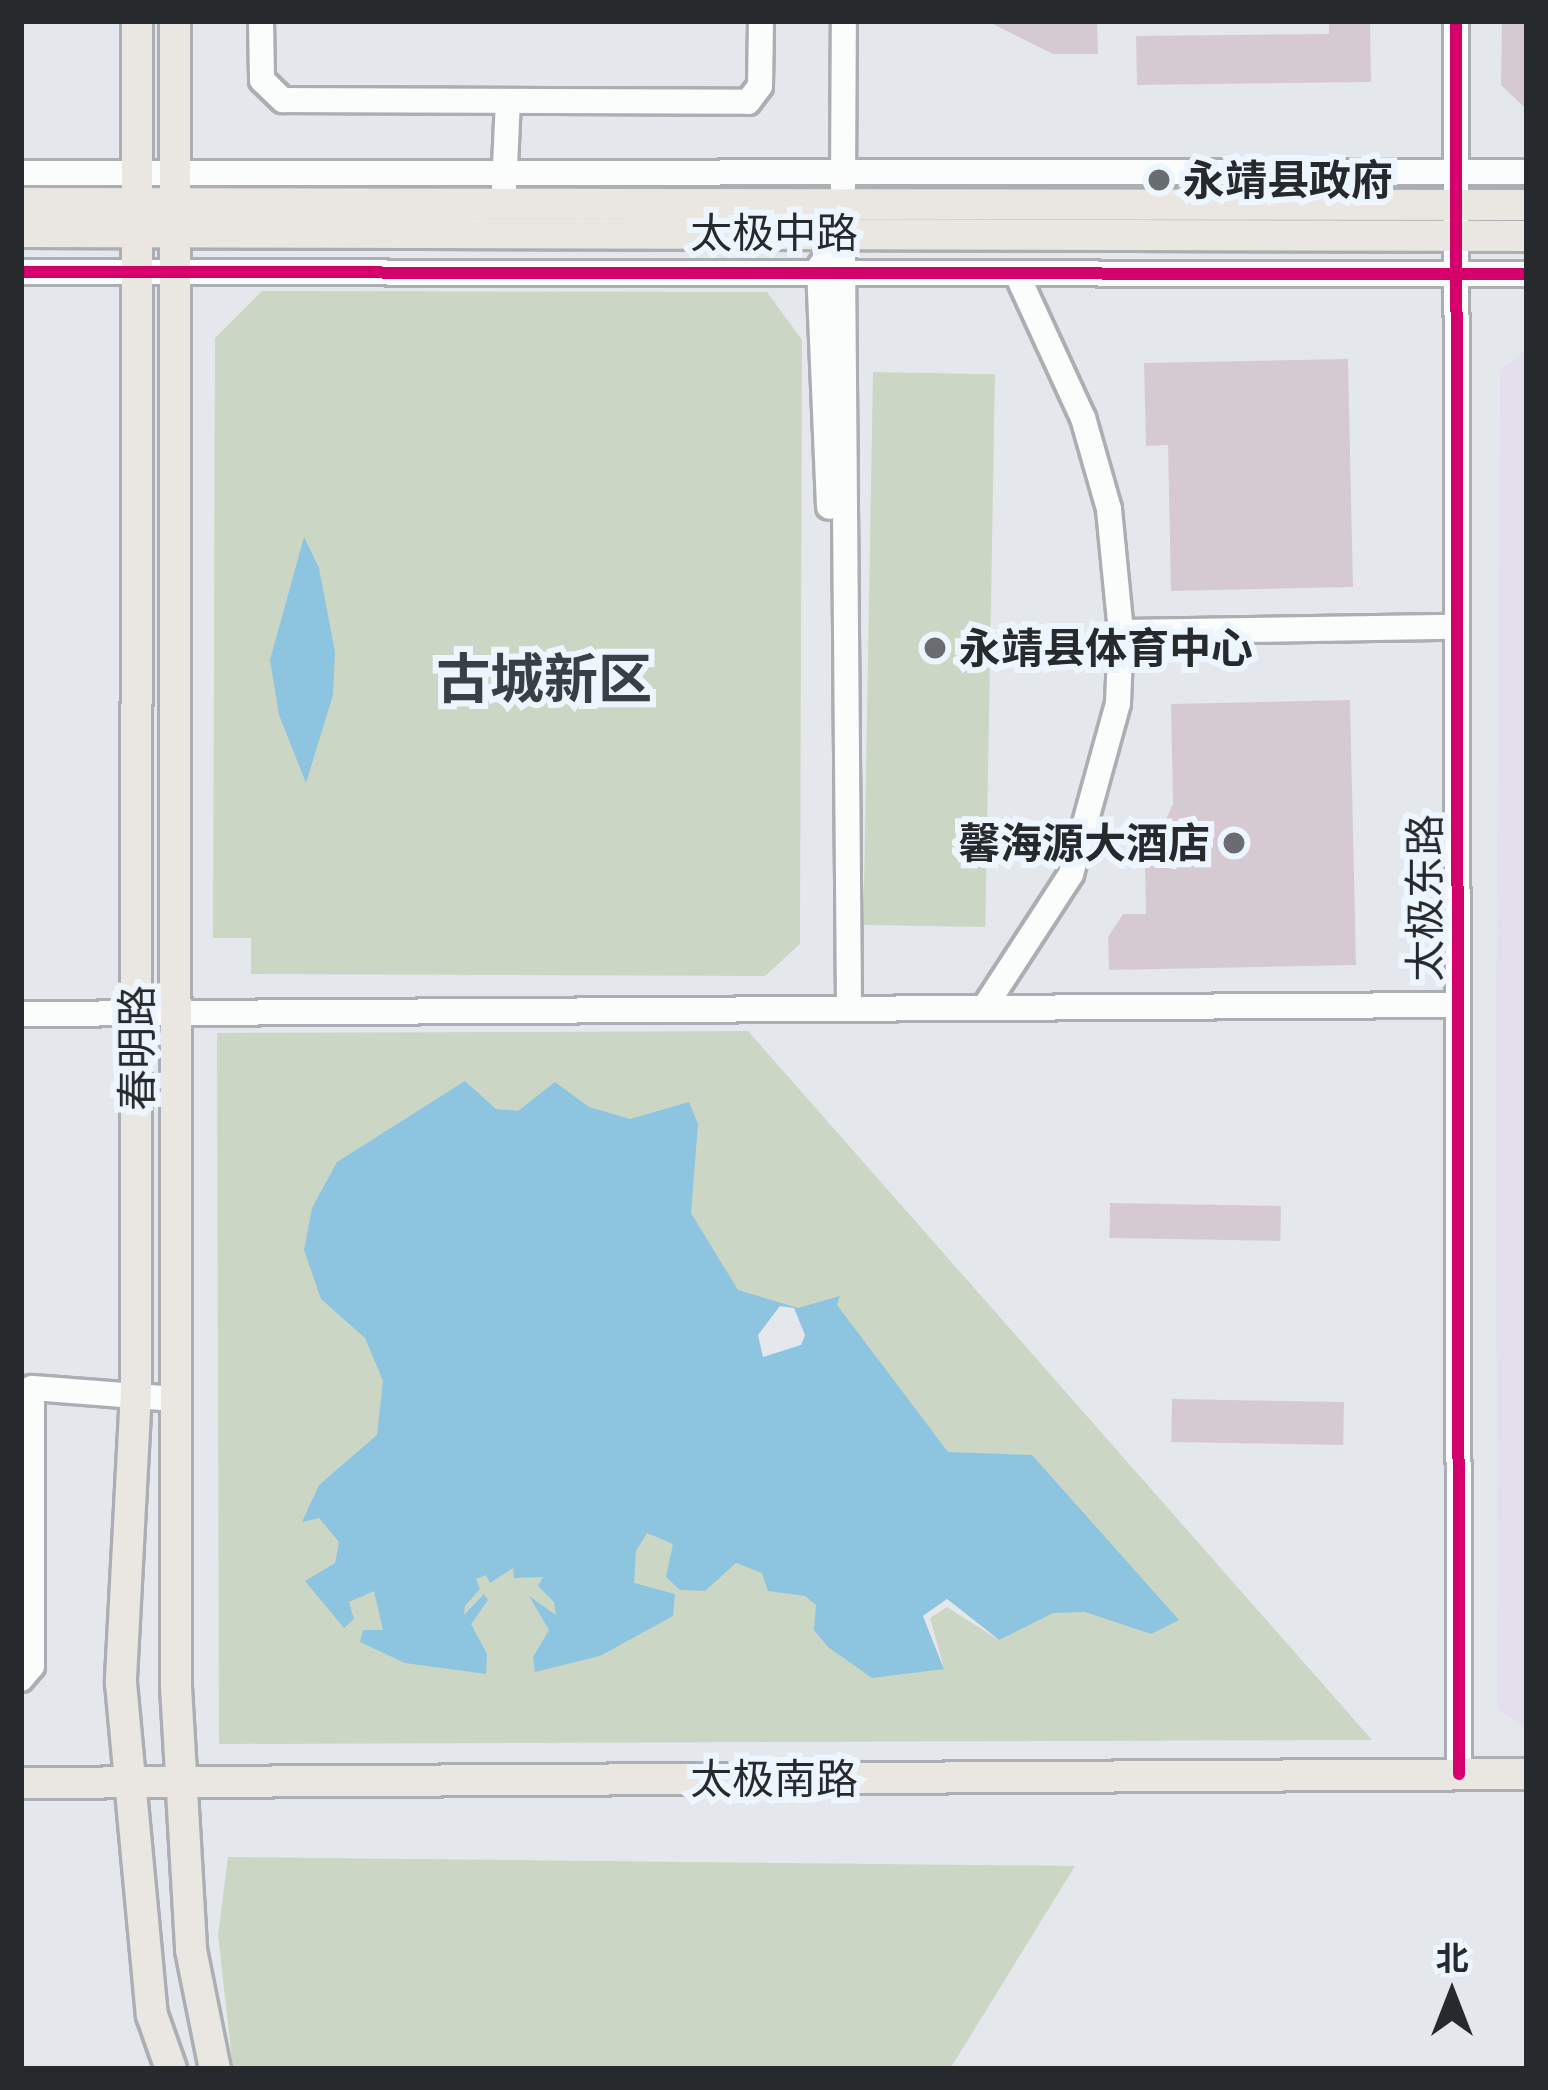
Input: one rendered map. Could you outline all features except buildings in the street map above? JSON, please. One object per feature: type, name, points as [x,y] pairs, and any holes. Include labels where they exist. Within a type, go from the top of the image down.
[{"type":"main road","name":"春明路","points":[[137,21],[136,1392],[121,1683],[135,1784],[152,2015],[171,2069]]},
{"type":"main road","name":"春明路","points":[[175,21],[180,1783],[200,2021],[215,2069]]},
{"type":"main road","name":"太极中路","points":[[175,202],[504,189],[843,204],[1456,220],[1527,236]]},
{"type":"main road","name":"太极中路","points":[[21,232],[137,202]]},
{"type":"main road","name":"太极中路","points":[[21,203],[843,204]]},
{"type":"main road","name":"太极中路","points":[[1456,220],[1527,205]]},
{"type":"main road","name":"太极南路","points":[[21,1783],[1527,1774]]},
{"type":"street","points":[[261,21],[262,80],[283,100],[748,102],[760,86],[761,21]]},
{"type":"street","points":[[844,21],[843,204],[831,269],[849,1007]]},
{"type":"street","name":"太极东路","points":[[1456,21],[1459,1774]]},
{"type":"street","points":[[504,189],[508,100]]},
{"type":"street","points":[[843,204],[1527,172]]},
{"type":"street","points":[[21,173],[137,202]]},
{"type":"street","points":[[21,272],[831,269],[1019,279],[1527,274]]},
{"type":"street","points":[[986,1006],[1072,874],[1118,703],[1121,632],[1109,509],[1090,440],[1019,279]]},
{"type":"street","points":[[1121,632],[1457,627]]},
{"type":"street","points":[[21,1014],[1458,1006]]},
{"type":"street","points":[[21,1678],[32,1666],[32,1388],[136,1392],[176,1400]]},
{"type":"shaded area","points":[[1527,348],[1527,1730],[1497,1708],[1496,1037],[1500,371]]},
{"type":"green space","points":[[262,291],[767,292],[802,340],[800,944],[765,976],[251,974],[251,938],[213,938],[215,338]]},
{"type":"green space","name":"永靖县体育中心","points":[[873,372],[995,374],[985,927],[863,925]]},
{"type":"green space","points":[[748,1031],[1372,1740],[219,1744],[217,1033]]},
{"type":"green space","points":[[228,1857],[1075,1866],[950,2069],[233,2069],[218,1935]]},
{"type":"water","points":[[304,537],[319,568],[335,652],[333,695],[306,783],[279,715],[270,660]]},
{"type":"water","points":[[465,1081],[496,1109],[518,1111],[555,1082],[589,1107],[630,1119],[689,1102],[698,1124],[691,1213],[738,1290],[798,1308],[840,1296],[837,1305],[948,1452],[1032,1455],[1179,1620],[1151,1634],[1085,1612],[1053,1613],[999,1640],[947,1599],[923,1616],[944,1669],[872,1678],[828,1647],[814,1630],[816,1605],[805,1596],[768,1591],[762,1573],[736,1563],[705,1591],[680,1590],[666,1577],[673,1544],[647,1533],[636,1551],[634,1583],[675,1594],[673,1616],[600,1656],[535,1672],[533,1657],[549,1630],[529,1596],[556,1615],[554,1602],[538,1586],[543,1577],[514,1578],[513,1568],[490,1583],[486,1575],[476,1579],[480,1589],[465,1606],[464,1615],[484,1594],[488,1600],[471,1624],[487,1654],[486,1674],[405,1663],[360,1642],[363,1630],[383,1630],[374,1591],[349,1602],[354,1619],[344,1628],[305,1581],[335,1563],[339,1542],[319,1518],[302,1522],[319,1485],[377,1435],[383,1381],[365,1338],[321,1299],[304,1250],[312,1208],[337,1162]]},
{"type":"pier","points":[[780,1306],[794,1308],[805,1335],[801,1345],[763,1357],[758,1335]]},
{"type":"pier","points":[[947,1599],[999,1640],[947,1607],[930,1618],[944,1669],[923,1616]]},
{"type":"cycle path","points":[[1456,21],[1459,1774]]},
{"type":"cycle path","points":[[21,272],[1527,274]]},
{"type":"place","name":"永靖县政府","points":[[1159,180]]},
{"type":"place","name":"永靖县体育中心","points":[[935,648]]},
{"type":"place","name":"馨海源大酒店","points":[[1234,843]]},
{"type":"district","name":"古城新区","points":[[544,679]]}]
